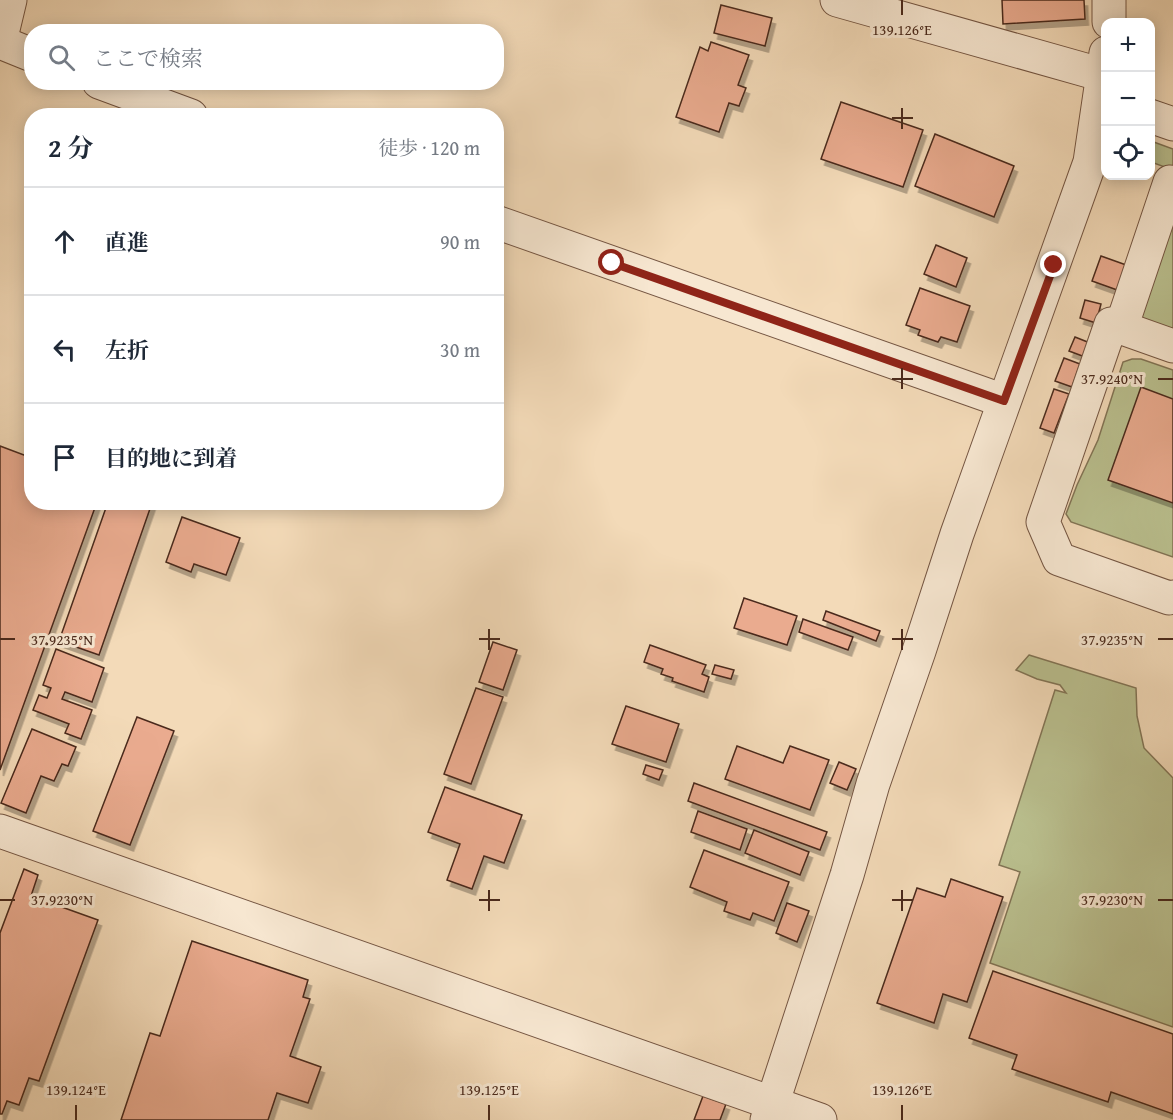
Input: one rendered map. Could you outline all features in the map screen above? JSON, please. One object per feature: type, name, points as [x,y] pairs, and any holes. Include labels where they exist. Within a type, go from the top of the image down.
[{"type":"street","points":[[10,0],[0,42],[24,52]]},
{"type":"street","points":[[837,0],[1101,81]]},
{"type":"street","points":[[1109,0],[1109,18]]},
{"type":"street","points":[[121,90],[169,108]]},
{"type":"street","points":[[770,1111],[847,875],[873,784],[1004,401],[1090,162],[1101,94]]},
{"type":"street","points":[[1155,118],[1173,124]]},
{"type":"street","points":[[1121,328],[1170,182]]},
{"type":"street","points":[[504,225],[1004,401]]},
{"type":"street","points":[[1173,346],[1111,324],[1042,522],[1059,559],[1169,598],[1173,597]]},
{"type":"street","points":[[0,831],[770,1111],[820,1120]]},
{"type":"green space","points":[[1155,142],[1173,149],[1173,170],[1155,163]]},
{"type":"green space","points":[[1173,214],[1173,337],[1140,319]]},
{"type":"green space","points":[[1141,359],[1173,370],[1173,557],[1071,522],[1066,514],[1098,440],[1123,362]]},
{"type":"green space","points":[[1029,655],[1136,688],[1137,716],[1144,748],[1173,778],[1173,1027],[990,963],[1020,872],[999,865],[1055,690],[1066,693],[1060,685],[1016,670]]},
{"type":"building","points":[[1002,0],[1084,0],[1085,19],[1003,24]]},
{"type":"building","points":[[721,5],[772,18],[765,46],[714,33]]},
{"type":"building","points":[[711,42],[749,55],[738,85],[746,88],[739,106],[729,103],[719,132],[676,117],[700,47],[708,51]]},
{"type":"building","points":[[841,102],[923,130],[903,187],[821,159]]},
{"type":"building","points":[[935,134],[1014,166],[994,217],[915,186]]},
{"type":"building","points":[[936,245],[967,258],[956,287],[924,274]]},
{"type":"building","points":[[1101,256],[1129,266],[1120,291],[1092,281]]},
{"type":"building","points":[[920,288],[970,306],[957,342],[941,337],[938,342],[918,335],[920,330],[906,325]]},
{"type":"building","points":[[1085,300],[1101,304],[1096,323],[1080,318]]},
{"type":"building","points":[[1075,337],[1090,343],[1085,357],[1069,351]]},
{"type":"building","points":[[1064,358],[1080,364],[1072,387],[1055,381]]},
{"type":"building","points":[[1141,387],[1173,399],[1173,503],[1108,480]]},
{"type":"building","points":[[1054,389],[1069,394],[1054,433],[1040,428]]},
{"type":"building","points":[[0,446],[24,455],[24,510],[94,510],[0,770]]},
{"type":"building","points":[[105,510],[150,510],[99,655],[59,641]]},
{"type":"building","points":[[182,517],[240,538],[226,575],[194,564],[191,572],[166,562]]},
{"type":"building","points":[[744,598],[797,616],[787,645],[734,628]]},
{"type":"building","points":[[826,611],[880,631],[876,641],[823,620]]},
{"type":"building","points":[[803,619],[853,637],[848,650],[799,632]]},
{"type":"building","points":[[493,642],[517,650],[503,690],[479,682]]},
{"type":"building","points":[[650,645],[706,665],[702,674],[709,677],[704,692],[672,681],[673,678],[661,674],[663,669],[644,662]]},
{"type":"building","points":[[56,649],[104,668],[92,702],[65,692],[62,699],[92,710],[81,739],[65,733],[69,724],[33,710],[39,695],[47,698],[51,688],[43,685]]},
{"type":"building","points":[[715,665],[734,670],[731,679],[712,674]]},
{"type":"building","points":[[476,688],[503,697],[471,784],[444,774]]},
{"type":"building","points":[[626,706],[679,724],[666,762],[612,744]]},
{"type":"building","points":[[137,717],[174,731],[130,845],[93,831]]},
{"type":"building","points":[[32,729],[76,747],[68,766],[62,764],[54,781],[41,776],[26,813],[1,803]]},
{"type":"building","points":[[737,746],[783,763],[790,746],[829,760],[810,810],[725,779]]},
{"type":"building","points":[[839,762],[856,769],[847,790],[830,783]]},
{"type":"building","points":[[646,765],[663,770],[659,780],[643,774]]},
{"type":"building","points":[[694,783],[827,832],[820,850],[688,801]]},
{"type":"building","points":[[445,787],[522,815],[504,863],[484,856],[472,889],[447,880],[460,844],[428,832]]},
{"type":"building","points":[[698,811],[747,829],[740,850],[691,832]]},
{"type":"building","points":[[754,830],[809,852],[800,875],[745,853]]},
{"type":"building","points":[[704,850],[789,882],[774,921],[753,913],[750,920],[724,911],[727,902],[690,887]]},
{"type":"building","points":[[24,869],[38,875],[31,896],[98,920],[39,1081],[29,1078],[19,1105],[7,1101],[0,1114],[0,933]]},
{"type":"building","points":[[951,879],[1003,897],[967,1002],[943,994],[934,1023],[877,1003],[917,888],[945,897]]},
{"type":"building","points":[[787,903],[809,911],[797,942],[776,933]]},
{"type":"building","points":[[192,941],[308,980],[303,997],[310,999],[290,1056],[321,1067],[308,1103],[277,1093],[268,1120],[121,1120],[150,1033],[160,1036]]},
{"type":"building","points":[[993,971],[1173,1034],[1173,1114],[1111,1092],[1108,1102],[1012,1069],[1017,1055],[969,1038]]},
{"type":"building","points":[[703,1096],[726,1104],[720,1120],[694,1120]]},
{"type":"route","points":[[612,263],[1004,401],[1054,265]]}]
